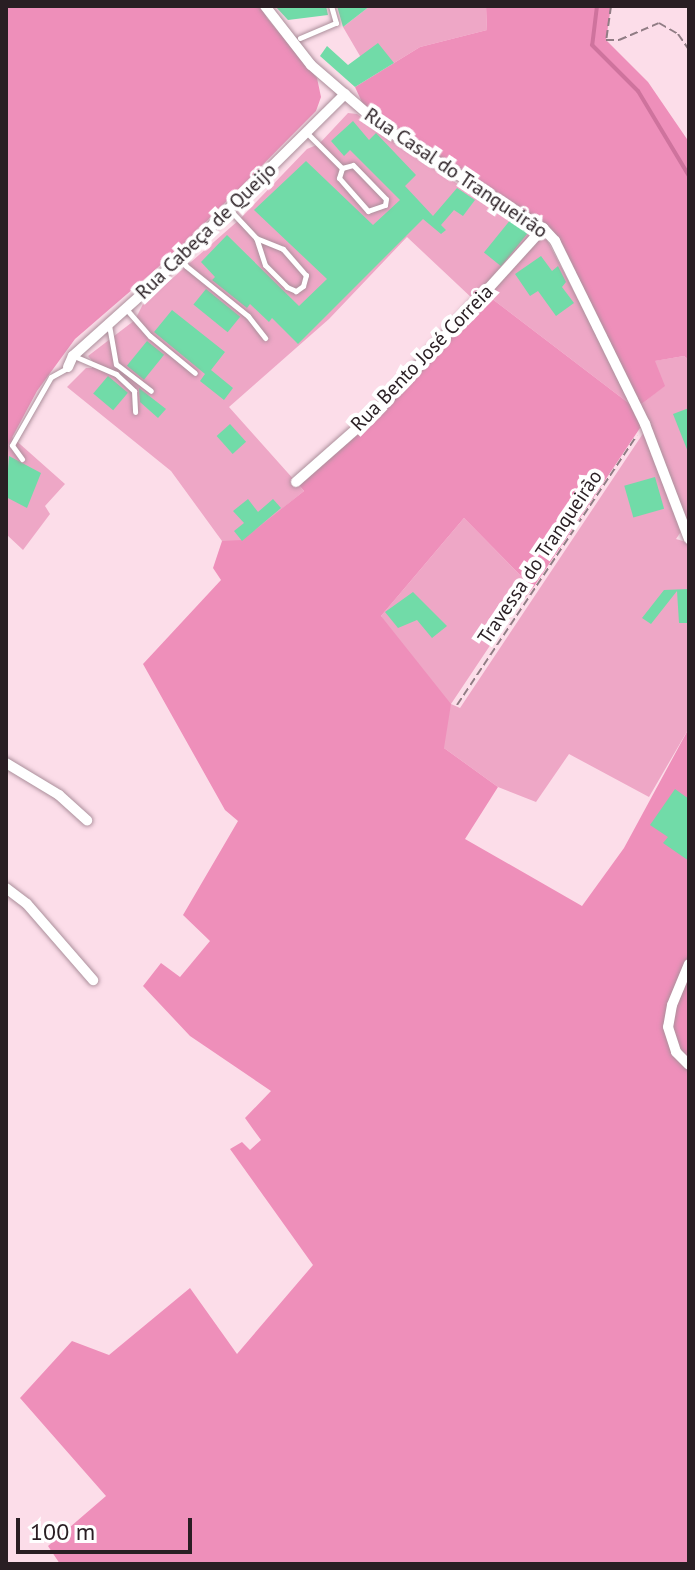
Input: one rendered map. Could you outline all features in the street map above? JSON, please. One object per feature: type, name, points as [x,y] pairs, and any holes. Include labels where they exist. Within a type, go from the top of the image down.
[{"type":"street","name":"Rua Casal do Tranqueirão","points":[[265,6],[311,65],[384,128],[543,228],[555,241],[645,424],[689,539]]},
{"type":"street","name":"Rua Cabeça de Queijo","points":[[68,367],[73,356],[180,257],[345,94]]},
{"type":"street","name":"Rua Bento José Correia","points":[[296,482],[380,408],[543,228]]},
{"type":"street","points":[[6,763],[59,795],[87,820]]},
{"type":"street","points":[[6,888],[27,904],[93,980]]},
{"type":"street","points":[[689,964],[672,1005],[668,1027],[676,1052],[689,1065]]},
{"type":"lane","points":[[300,38],[336,23],[331,6]]},
{"type":"lane","points":[[307,132],[342,168]]},
{"type":"lane","points":[[353,165],[386,199],[385,205],[368,211],[339,178],[342,168],[353,165]]},
{"type":"lane","points":[[229,209],[256,238],[265,265],[287,287],[296,291],[303,286],[306,275],[283,249],[256,238]]},
{"type":"lane","points":[[180,257],[186,266],[248,316],[254,328],[265,338]]},
{"type":"lane","points":[[126,309],[150,336],[195,373]]},
{"type":"lane","points":[[109,324],[116,364],[151,391]]},
{"type":"lane","points":[[73,356],[116,374],[134,391],[135,412]]},
{"type":"lane","points":[[22,459],[12,445],[51,377],[68,367]]},
{"type":"path","points":[[611,6],[606,40],[619,40],[659,23],[678,34],[689,50]]},
{"type":"path","name":"Travessa do Tranqueirão","points":[[457,705],[645,424]]},
{"type":"shaded area","points":[[6,6],[261,6],[267,18],[317,78],[321,97],[316,111],[178,250],[75,339],[37,391],[6,449]]},
{"type":"shaded area","points":[[370,6],[486,6],[487,30],[420,47],[394,63],[360,56],[343,27]]},
{"type":"shaded area","points":[[486,6],[611,6],[606,40],[648,82],[689,142],[689,360],[684,356],[655,361],[665,386],[639,406],[558,239],[386,127],[365,109],[355,87],[420,47],[487,30]]},
{"type":"shaded area","points":[[348,113],[357,114],[406,151],[533,232],[474,300],[407,237],[329,319],[229,407],[304,491],[242,541],[222,541],[171,471],[67,387],[86,368],[92,368],[94,363],[88,356],[135,320],[143,304],[239,220],[307,149],[319,144]]},
{"type":"shaded area","points":[[541,236],[547,240],[635,408],[487,295]]},
{"type":"shaded area","points":[[487,295],[635,408],[642,425],[533,588],[464,518],[381,616],[451,704],[444,748],[498,787],[465,839],[582,906],[624,848],[689,728],[689,959],[670,1005],[666,1026],[689,1066],[689,1564],[60,1564],[48,1546],[106,1496],[20,1398],[72,1341],[109,1355],[190,1288],[237,1354],[313,1265],[230,1149],[242,1142],[250,1150],[261,1140],[245,1118],[271,1091],[190,1036],[143,986],[161,963],[180,977],[210,941],[183,915],[238,821],[225,810],[143,664],[221,580],[213,568],[222,541],[242,540],[304,491],[298,484]]},
{"type":"shaded area","points":[[684,356],[689,360],[689,529],[639,406],[664,386],[654,361]]},
{"type":"shaded area","points":[[644,432],[682,530],[676,539],[686,542],[689,549],[689,728],[649,797],[569,754],[536,802],[498,787],[444,748],[381,616],[464,518],[533,588],[505,625],[500,623],[495,630],[497,635],[451,704],[460,708]]},
{"type":"shaded area","points":[[12,437],[65,484],[45,506],[50,514],[23,550],[6,534],[6,449]]},
{"type":"shaded area","points":[[689,973],[689,1062],[677,1050],[671,1016]]},
{"type":"building","points":[[275,6],[326,6],[328,15],[288,20]]},
{"type":"building","points":[[337,6],[370,6],[343,27]]},
{"type":"building","points":[[378,43],[394,63],[355,87],[320,56],[327,46],[348,65]]},
{"type":"building","points":[[353,121],[369,140],[376,133],[416,175],[405,186],[433,216],[457,188],[475,200],[463,216],[454,210],[441,225],[446,230],[441,234],[423,219],[298,344],[272,318],[269,322],[250,304],[247,308],[212,280],[215,277],[201,262],[227,235],[299,306],[327,279],[254,210],[306,161],[373,225],[400,200],[350,150],[344,156],[331,141]]},
{"type":"building","points":[[511,219],[528,233],[501,266],[484,252]]},
{"type":"building","points":[[541,256],[552,271],[558,266],[566,282],[562,287],[574,303],[556,316],[538,291],[530,296],[515,274]]},
{"type":"building","points":[[206,289],[240,317],[228,332],[193,305]]},
{"type":"building","points":[[172,310],[225,352],[211,370],[233,388],[224,400],[200,381],[205,374],[154,332]]},
{"type":"building","points":[[147,341],[164,355],[144,380],[127,366]]},
{"type":"building","points":[[108,376],[128,393],[113,410],[93,394]]},
{"type":"building","points":[[139,388],[166,409],[158,418],[140,402]]},
{"type":"building","points":[[689,408],[689,452],[688,452],[673,414]]},
{"type":"building","points":[[230,424],[246,442],[233,454],[217,436]]},
{"type":"building","points":[[9,456],[41,473],[27,508],[6,497]]},
{"type":"building","points":[[655,477],[664,509],[633,518],[624,486]]},
{"type":"building","points":[[248,499],[258,512],[273,499],[281,508],[242,541],[234,531],[244,523],[233,511]]},
{"type":"building","points":[[689,589],[689,623],[679,623],[677,591],[651,624],[642,618],[664,590]]},
{"type":"building","points":[[413,592],[447,626],[432,638],[417,620],[398,628],[385,612]]},
{"type":"building","points":[[675,789],[689,799],[689,861],[663,843],[668,837],[650,825]]},
{"type":"waterway","points":[[597,6],[592,45],[638,91],[689,176]]}]
